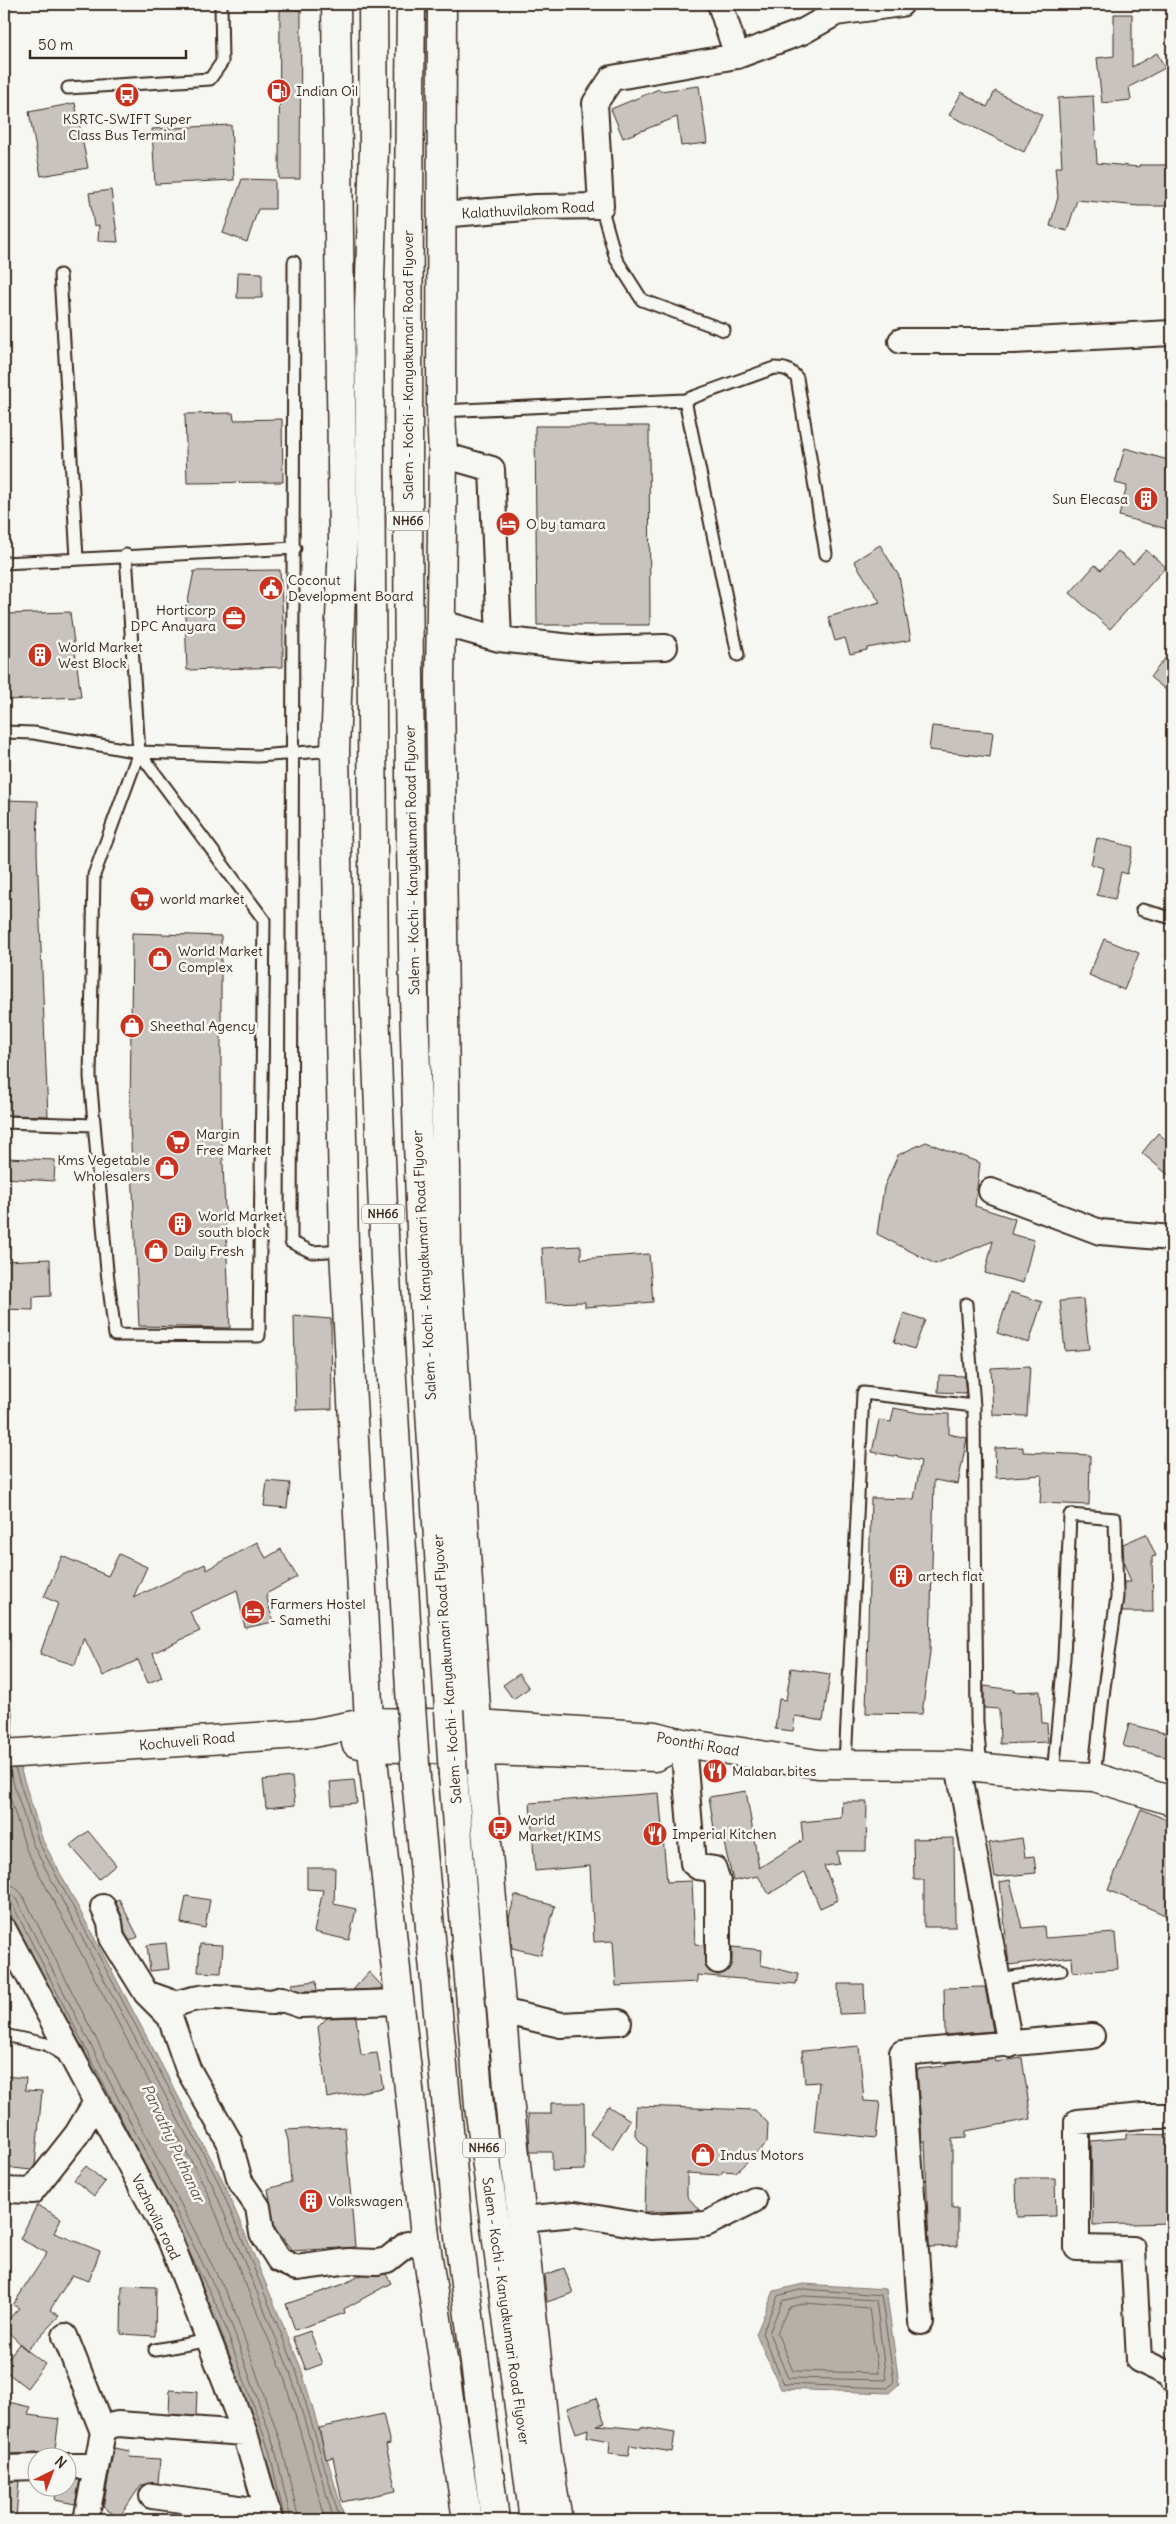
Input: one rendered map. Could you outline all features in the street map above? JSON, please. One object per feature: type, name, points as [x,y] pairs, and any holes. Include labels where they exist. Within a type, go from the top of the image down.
[{"type":"main road","points":[[336,4],[343,540],[336,750],[344,1250],[371,1734],[426,2245],[467,2520]]},
{"type":"main road","name":"NH66","points":[[373,4],[374,147],[370,310],[374,984],[386,1269],[416,1778],[459,2237],[495,2520]]},
{"type":"main road","name":"Salem - Kochi - Kanyakumari Road Flyover","points":[[410,4],[407,314],[413,988],[422,1260],[449,1710],[479,2106],[534,2520]]},
{"type":"main road","points":[[442,4],[441,411],[443,455],[440,680],[447,1256],[478,1737],[501,2011],[547,2452],[558,2520]]},
{"type":"main road","name":"Kochuveli Road","points":[[4,1754],[313,1733],[371,1734]]},
{"type":"main road","name":"Poonthi Road","points":[[371,1734],[478,1737],[655,1736],[683,1743],[818,1764],[969,1766],[1053,1775],[1094,1776],[1172,1801]]},
{"type":"street","points":[[720,4],[737,56]]},
{"type":"street","name":"Kalathuvilakom Road","points":[[441,215],[536,207],[601,206],[595,103],[612,78],[737,56],[802,32],[836,14],[901,4]]},
{"type":"street","points":[[901,341],[1013,341],[1172,334]]},
{"type":"street","points":[[443,455],[492,469],[499,639]]},
{"type":"street","points":[[442,623],[499,639],[590,648],[665,647]]},
{"type":"street","points":[[991,1191],[1100,1232],[1172,1238]]},
{"type":"street","points":[[683,1743],[693,1863],[698,1867],[714,1869],[718,1882],[718,1961]]},
{"type":"street","points":[[969,1766],[998,1978],[1010,2045]]},
{"type":"street","points":[[103,1907],[110,1923],[112,1938],[146,1994],[170,2017],[188,2069],[229,2141],[240,2181],[258,2207],[262,2233],[279,2260],[296,2268],[349,2261],[377,2262],[387,2260],[407,2244],[426,2245]]},
{"type":"street","name":"Vazhavila road","points":[[4,1930],[170,2240],[245,2433],[269,2516]]},
{"type":"street","points":[[146,1994],[177,2004],[190,1998],[204,1997],[272,2002],[282,1999],[300,2005],[400,2002]]},
{"type":"street","points":[[501,2011],[561,2026],[619,2022]]},
{"type":"street","points":[[921,2322],[902,2053],[1010,2045],[1092,2036]]},
{"type":"street","points":[[4,2190],[32,2191],[77,2134],[96,2102]]},
{"type":"street","points":[[1172,2116],[1143,2116],[1077,2122],[1077,2248],[1132,2249],[1139,2360],[1170,2374],[1172,2379]]},
{"type":"street","points":[[522,2219],[575,2214],[651,2227],[706,2224],[754,2200]]},
{"type":"street","points":[[65,2336],[102,2432],[86,2520]]},
{"type":"street","points":[[102,2432],[109,2426],[118,2424],[245,2433]]},
{"type":"street","points":[[78,2466],[96,2466]]},
{"type":"street","points":[[4,2468],[28,2467]]},
{"type":"street","points":[[152,2496],[269,2516]]},
{"type":"lane","points":[[68,88],[210,79],[222,62],[221,4]]},
{"type":"lane","points":[[601,206],[616,259],[642,300],[724,330]]},
{"type":"lane","points":[[294,262],[295,548],[291,754],[291,1242],[312,1252],[344,1250]]},
{"type":"lane","points":[[60,275],[77,558]]},
{"type":"lane","points":[[441,411],[685,400],[774,368],[792,371],[797,378],[799,388],[826,554]]},
{"type":"lane","points":[[685,400],[738,655]]},
{"type":"lane","points":[[4,563],[126,555],[295,548]]},
{"type":"lane","points":[[126,555],[139,752],[94,875],[90,1077],[106,1271],[115,1335],[259,1336],[264,920],[139,752]]},
{"type":"lane","points":[[4,732],[34,733],[139,752],[291,754],[336,750]]},
{"type":"lane","points":[[1142,910],[1172,918]]},
{"type":"lane","points":[[4,1122],[94,1125]]},
{"type":"lane","points":[[966,1304],[974,1406],[978,1722],[969,1766]]},
{"type":"lane","points":[[845,1765],[863,1393],[974,1406]]},
{"type":"lane","points":[[1053,1775],[1064,1658],[1070,1515],[1115,1519],[1118,1597],[1104,1688],[1094,1776]]},
{"type":"lane","points":[[998,1978],[1061,1970]]},
{"type":"lane","points":[[4,2035],[46,2044],[74,2062]]},
{"type":"lane","points":[[155,2350],[210,2340]]},
{"type":"water","name":"Parvathy Puthanar","points":[[4,1679],[13,1716],[12,1742],[43,1841],[222,2179],[301,2368],[345,2520],[280,2520],[264,2452],[215,2314],[4,1899]]},
{"type":"water","points":[[803,2284],[886,2289],[899,2384],[889,2393],[781,2389],[756,2334],[774,2291]]},
{"type":"building","points":[[280,9],[301,10],[300,179],[279,179]]},
{"type":"building","points":[[1114,14],[1132,14],[1132,67],[1157,53],[1165,68],[1129,87],[1131,100],[1102,103],[1097,58],[1114,56]]},
{"type":"building","points":[[699,86],[707,143],[681,146],[677,117],[623,138],[611,109],[659,89],[660,91]]},
{"type":"building","points":[[995,91],[1042,115],[1024,152],[949,115],[962,92],[987,107]]},
{"type":"building","points":[[1093,96],[1097,163],[1139,167],[1139,165],[1169,165],[1169,206],[1139,206],[1077,200],[1067,231],[1050,226],[1058,197],[1055,167],[1062,167],[1058,98]]},
{"type":"building","points":[[75,103],[88,168],[41,176],[29,112]]},
{"type":"building","points":[[231,125],[234,180],[155,184],[152,129]]},
{"type":"building","points":[[242,179],[275,180],[275,209],[258,209],[247,242],[223,233]]},
{"type":"building","points":[[111,190],[118,242],[98,241],[99,225],[94,226],[89,193]]},
{"type":"building","points":[[238,272],[262,273],[262,298],[237,298]]},
{"type":"building","points":[[233,413],[234,420],[282,419],[283,482],[187,483],[185,414]]},
{"type":"building","points":[[535,426],[649,426],[650,625],[537,625]]},
{"type":"building","name":"Sun Elecasa","points":[[1125,448],[1172,461],[1172,510],[1167,529],[1119,516],[1127,486],[1115,483]]},
{"type":"building","points":[[880,545],[899,576],[911,640],[867,648],[867,650],[850,654],[845,638],[835,641],[828,617],[880,602],[854,561]]},
{"type":"building","points":[[1146,550],[1166,567],[1110,629],[1070,593],[1095,565],[1101,570],[1118,551],[1133,564]]},
{"type":"building","name":"Horticorp DPC Anayara","points":[[280,570],[283,667],[187,670],[185,616],[194,571]]},
{"type":"building","name":"World Market West Block","points":[[70,612],[81,697],[4,700],[4,614]]},
{"type":"building","points":[[1172,650],[1172,695],[1150,677]]},
{"type":"building","points":[[932,726],[993,732],[990,757],[929,750]]},
{"type":"building","points":[[4,800],[38,801],[37,852],[48,1116],[4,1115]]},
{"type":"building","points":[[1097,838],[1133,847],[1127,874],[1121,872],[1115,899],[1097,895],[1103,868],[1091,864]]},
{"type":"building","name":"World Market south block","points":[[132,933],[221,936],[221,1117],[230,1328],[139,1326],[130,1121]]},
{"type":"building","points":[[1104,939],[1139,953],[1124,990],[1089,975]]},
{"type":"building","points":[[1158,1133],[1172,1145],[1172,1178],[1142,1153]]},
{"type":"building","points":[[926,1142],[980,1163],[975,1206],[1015,1219],[1011,1234],[1034,1240],[1023,1283],[985,1273],[993,1241],[935,1264],[877,1234],[884,1187],[898,1155]]},
{"type":"building","points":[[6,1158],[55,1160],[54,1181],[5,1178]]},
{"type":"building","points":[[581,1246],[581,1259],[649,1254],[653,1302],[585,1307],[585,1302],[545,1303],[542,1248]]},
{"type":"building","points":[[50,1259],[51,1296],[33,1297],[33,1310],[4,1309],[4,1261]]},
{"type":"building","points":[[1010,1292],[1042,1302],[1029,1343],[997,1333]]},
{"type":"building","points":[[1083,1299],[1089,1349],[1065,1351],[1060,1301]]},
{"type":"building","points":[[904,1313],[925,1320],[914,1349],[894,1342]]},
{"type":"building","points":[[294,1316],[331,1319],[332,1409],[296,1410]]},
{"type":"building","points":[[1030,1366],[1027,1416],[993,1415],[991,1368]]},
{"type":"building","points":[[939,1375],[964,1376],[966,1393],[938,1392]]},
{"type":"building","name":"artech flat","points":[[894,1408],[919,1413],[949,1414],[949,1434],[967,1438],[958,1484],[934,1480],[930,1652],[922,1714],[866,1713],[871,1498],[914,1499],[921,1461],[872,1452],[879,1420],[891,1422]]},
{"type":"building","points":[[1023,1447],[1023,1452],[1090,1455],[1089,1505],[1040,1503],[1042,1475],[996,1478],[995,1448]]},
{"type":"building","points":[[267,1481],[290,1483],[287,1508],[264,1506]]},
{"type":"building","points":[[1146,1534],[1156,1556],[1152,1557],[1153,1612],[1122,1612],[1124,1582],[1131,1582],[1124,1564],[1123,1544]]},
{"type":"building","points":[[257,1542],[266,1558],[281,1549],[297,1577],[266,1594],[273,1622],[245,1628],[237,1590],[190,1612],[200,1631],[153,1653],[162,1677],[148,1683],[138,1660],[103,1676],[84,1637],[75,1665],[40,1654],[58,1603],[44,1597],[62,1556],[108,1576],[119,1554],[147,1567],[133,1598],[205,1564],[207,1570]]},
{"type":"building","points":[[791,1668],[830,1674],[823,1721],[795,1716],[793,1731],[775,1729],[779,1699],[786,1700]]},
{"type":"building","points":[[519,1674],[529,1688],[513,1699],[503,1685]]},
{"type":"building","points":[[984,1686],[1014,1690],[1013,1692],[1040,1691],[1042,1723],[1047,1723],[1048,1742],[1000,1744],[999,1709],[984,1708]]},
{"type":"building","points":[[1129,1724],[1172,1735],[1172,1757],[1169,1758],[1123,1746]]},
{"type":"building","points":[[292,1777],[295,1805],[266,1808],[263,1780]]},
{"type":"building","points":[[354,1780],[357,1803],[332,1805],[330,1782]]},
{"type":"building","points":[[746,1791],[759,1868],[803,1840],[801,1822],[841,1818],[842,1802],[867,1802],[866,1851],[837,1851],[839,1864],[824,1866],[838,1900],[820,1908],[805,1872],[769,1894],[758,1876],[733,1881],[723,1839],[716,1841],[709,1797]]},
{"type":"building","points":[[659,1793],[667,1882],[692,1881],[695,1944],[704,1945],[706,1968],[718,1975],[725,1973],[732,1961],[732,1947],[762,1950],[761,1965],[798,1974],[796,1984],[697,1975],[697,1982],[616,1986],[613,1941],[594,1942],[590,1866],[535,1871],[530,1803]]},
{"type":"building","points":[[1141,1809],[1172,1822],[1172,1918],[1108,1890]]},
{"type":"building","points":[[88,1831],[116,1865],[99,1879],[70,1845]]},
{"type":"building","points":[[954,1838],[955,1927],[924,1927],[924,1880],[914,1880],[913,1839]]},
{"type":"building","points":[[1022,1838],[1025,1857],[1034,1856],[1036,1873],[995,1877],[989,1843]]},
{"type":"building","points":[[307,1868],[335,1868],[334,1904],[356,1909],[349,1940],[314,1932],[323,1890],[307,1889]]},
{"type":"building","points":[[1010,1880],[1022,1928],[1044,1926],[1045,1938],[1115,1933],[1118,1969],[1073,1972],[1072,1957],[1009,1965],[1000,1882]]},
{"type":"building","points":[[515,1895],[555,1906],[541,1955],[512,1948],[509,1918]]},
{"type":"building","points":[[186,1896],[210,1900],[205,1928],[181,1923]]},
{"type":"building","points":[[119,1899],[138,1937],[130,1941],[125,1933],[123,1918],[115,1901]]},
{"type":"building","points":[[166,1943],[169,1969],[150,1971],[147,1945]]},
{"type":"building","points":[[200,1944],[223,1945],[221,1973],[198,1972]]},
{"type":"building","points":[[369,1972],[382,1986],[380,1989],[353,1990]]},
{"type":"building","points":[[316,1981],[317,1991],[302,1991],[292,1988],[292,1984]]},
{"type":"building","points":[[838,1984],[864,1984],[865,2013],[839,2014]]},
{"type":"building","points":[[985,1987],[993,2031],[945,2035],[944,1988]]},
{"type":"building","points":[[356,2017],[361,2055],[377,2053],[383,2088],[327,2098],[318,2027],[327,2018]]},
{"type":"building","points":[[859,2046],[864,2101],[880,2102],[876,2138],[814,2131],[819,2082],[805,2083],[802,2051]]},
{"type":"building","points":[[995,2058],[996,2062],[1022,2058],[1031,2119],[966,2131],[966,2138],[952,2139],[952,2208],[958,2208],[958,2246],[929,2247],[925,2141],[922,2141],[917,2069],[946,2066],[946,2063]]},
{"type":"building","points":[[4,2076],[26,2078],[25,2090],[42,2091],[35,2165],[31,2170],[4,2167]]},
{"type":"building","points":[[551,2103],[584,2103],[585,2170],[552,2171],[552,2152],[530,2152],[528,2114],[551,2114]]},
{"type":"building","points":[[608,2106],[630,2120],[612,2149],[590,2134]]},
{"type":"building","points":[[636,2106],[755,2110],[768,2123],[767,2143],[736,2172],[723,2171],[720,2175],[687,2173],[687,2196],[700,2211],[645,2212],[647,2148],[635,2136]]},
{"type":"building","name":"Volkswagen","points":[[345,2127],[355,2247],[292,2251],[275,2228],[268,2189],[291,2182],[288,2140],[285,2130]]},
{"type":"building","points":[[1126,2134],[1172,2135],[1172,2182],[1166,2182],[1170,2223],[1093,2225],[1091,2141],[1126,2138]]},
{"type":"building","points":[[86,2166],[105,2182],[94,2196],[74,2180]]},
{"type":"building","points":[[1016,2178],[1055,2178],[1056,2216],[1017,2217]]},
{"type":"building","points":[[37,2205],[61,2218],[54,2233],[100,2251],[89,2281],[72,2275],[50,2310],[59,2316],[27,2350],[4,2328],[4,2324],[19,2308],[13,2305],[47,2253],[20,2239]]},
{"type":"building","points":[[564,2268],[573,2293],[547,2302],[544,2275]]},
{"type":"building","points":[[386,2274],[391,2283],[344,2309],[345,2313],[295,2330],[286,2304],[344,2284],[360,2275]]},
{"type":"building","points":[[122,2286],[156,2287],[155,2336],[121,2334]]},
{"type":"building","points":[[310,2331],[322,2364],[306,2370],[293,2337]]},
{"type":"building","points":[[19,2344],[45,2364],[27,2388],[4,2370],[4,2364]]},
{"type":"building","points":[[170,2390],[197,2392],[196,2416],[169,2414]]},
{"type":"building","points":[[596,2398],[605,2423],[597,2425],[640,2429],[641,2427],[675,2433],[672,2452],[630,2445],[628,2456],[609,2454],[610,2441],[587,2437],[588,2429],[576,2433],[567,2408]]},
{"type":"building","points":[[4,2401],[30,2407],[28,2415],[59,2419],[55,2446],[28,2446],[28,2453],[4,2454]]},
{"type":"building","points":[[383,2414],[390,2444],[386,2445],[396,2491],[342,2502],[333,2457],[326,2459],[319,2428]]},
{"type":"building","points":[[114,2448],[130,2451],[129,2457],[160,2459],[158,2483],[141,2485],[119,2518],[103,2507]]},
{"type":"building","points":[[19,2481],[16,2518],[4,2517],[4,2482]]},
{"type":"building","points":[[56,2496],[77,2496],[75,2504],[55,2500]]},
{"type":"place","name":"Indian Oil","points":[[279,91]]},
{"type":"place","name":"KSRTC-SWIFT Super Class Bus Terminal","points":[[127,95]]},
{"type":"place","name":"Sun Elecasa","points":[[1146,499]]},
{"type":"place","name":"O by tamara","points":[[508,524]]},
{"type":"place","name":"Coconut Development Board","points":[[271,588]]},
{"type":"place","name":"Horticorp DPC Anayara","points":[[234,618]]},
{"type":"place","name":"World Market West Block","points":[[40,655]]},
{"type":"place","name":"world market","points":[[142,899]]},
{"type":"place","name":"World Market Complex","points":[[160,959]]},
{"type":"place","name":"Sheethal Agency","points":[[132,1026]]},
{"type":"place","name":"Margin Free Market","points":[[178,1142]]},
{"type":"place","name":"Kms Vegetable Wholesalers","points":[[167,1168]]},
{"type":"place","name":"World Market south block","points":[[180,1224]]},
{"type":"place","name":"Daily Fresh","points":[[156,1251]]},
{"type":"place","name":"artech flat","points":[[901,1576]]},
{"type":"place","name":"Farmers Hostel - Samethi","points":[[253,1612]]},
{"type":"place","name":"Malabar bites","points":[[715,1771]]},
{"type":"place","name":"World Market/KIMS","points":[[500,1828]]},
{"type":"place","name":"Imperial Kitchen","points":[[655,1834]]},
{"type":"place","name":"Indus Motors","points":[[703,2155]]},
{"type":"place","name":"Volkswagen","points":[[311,2201]]}]
